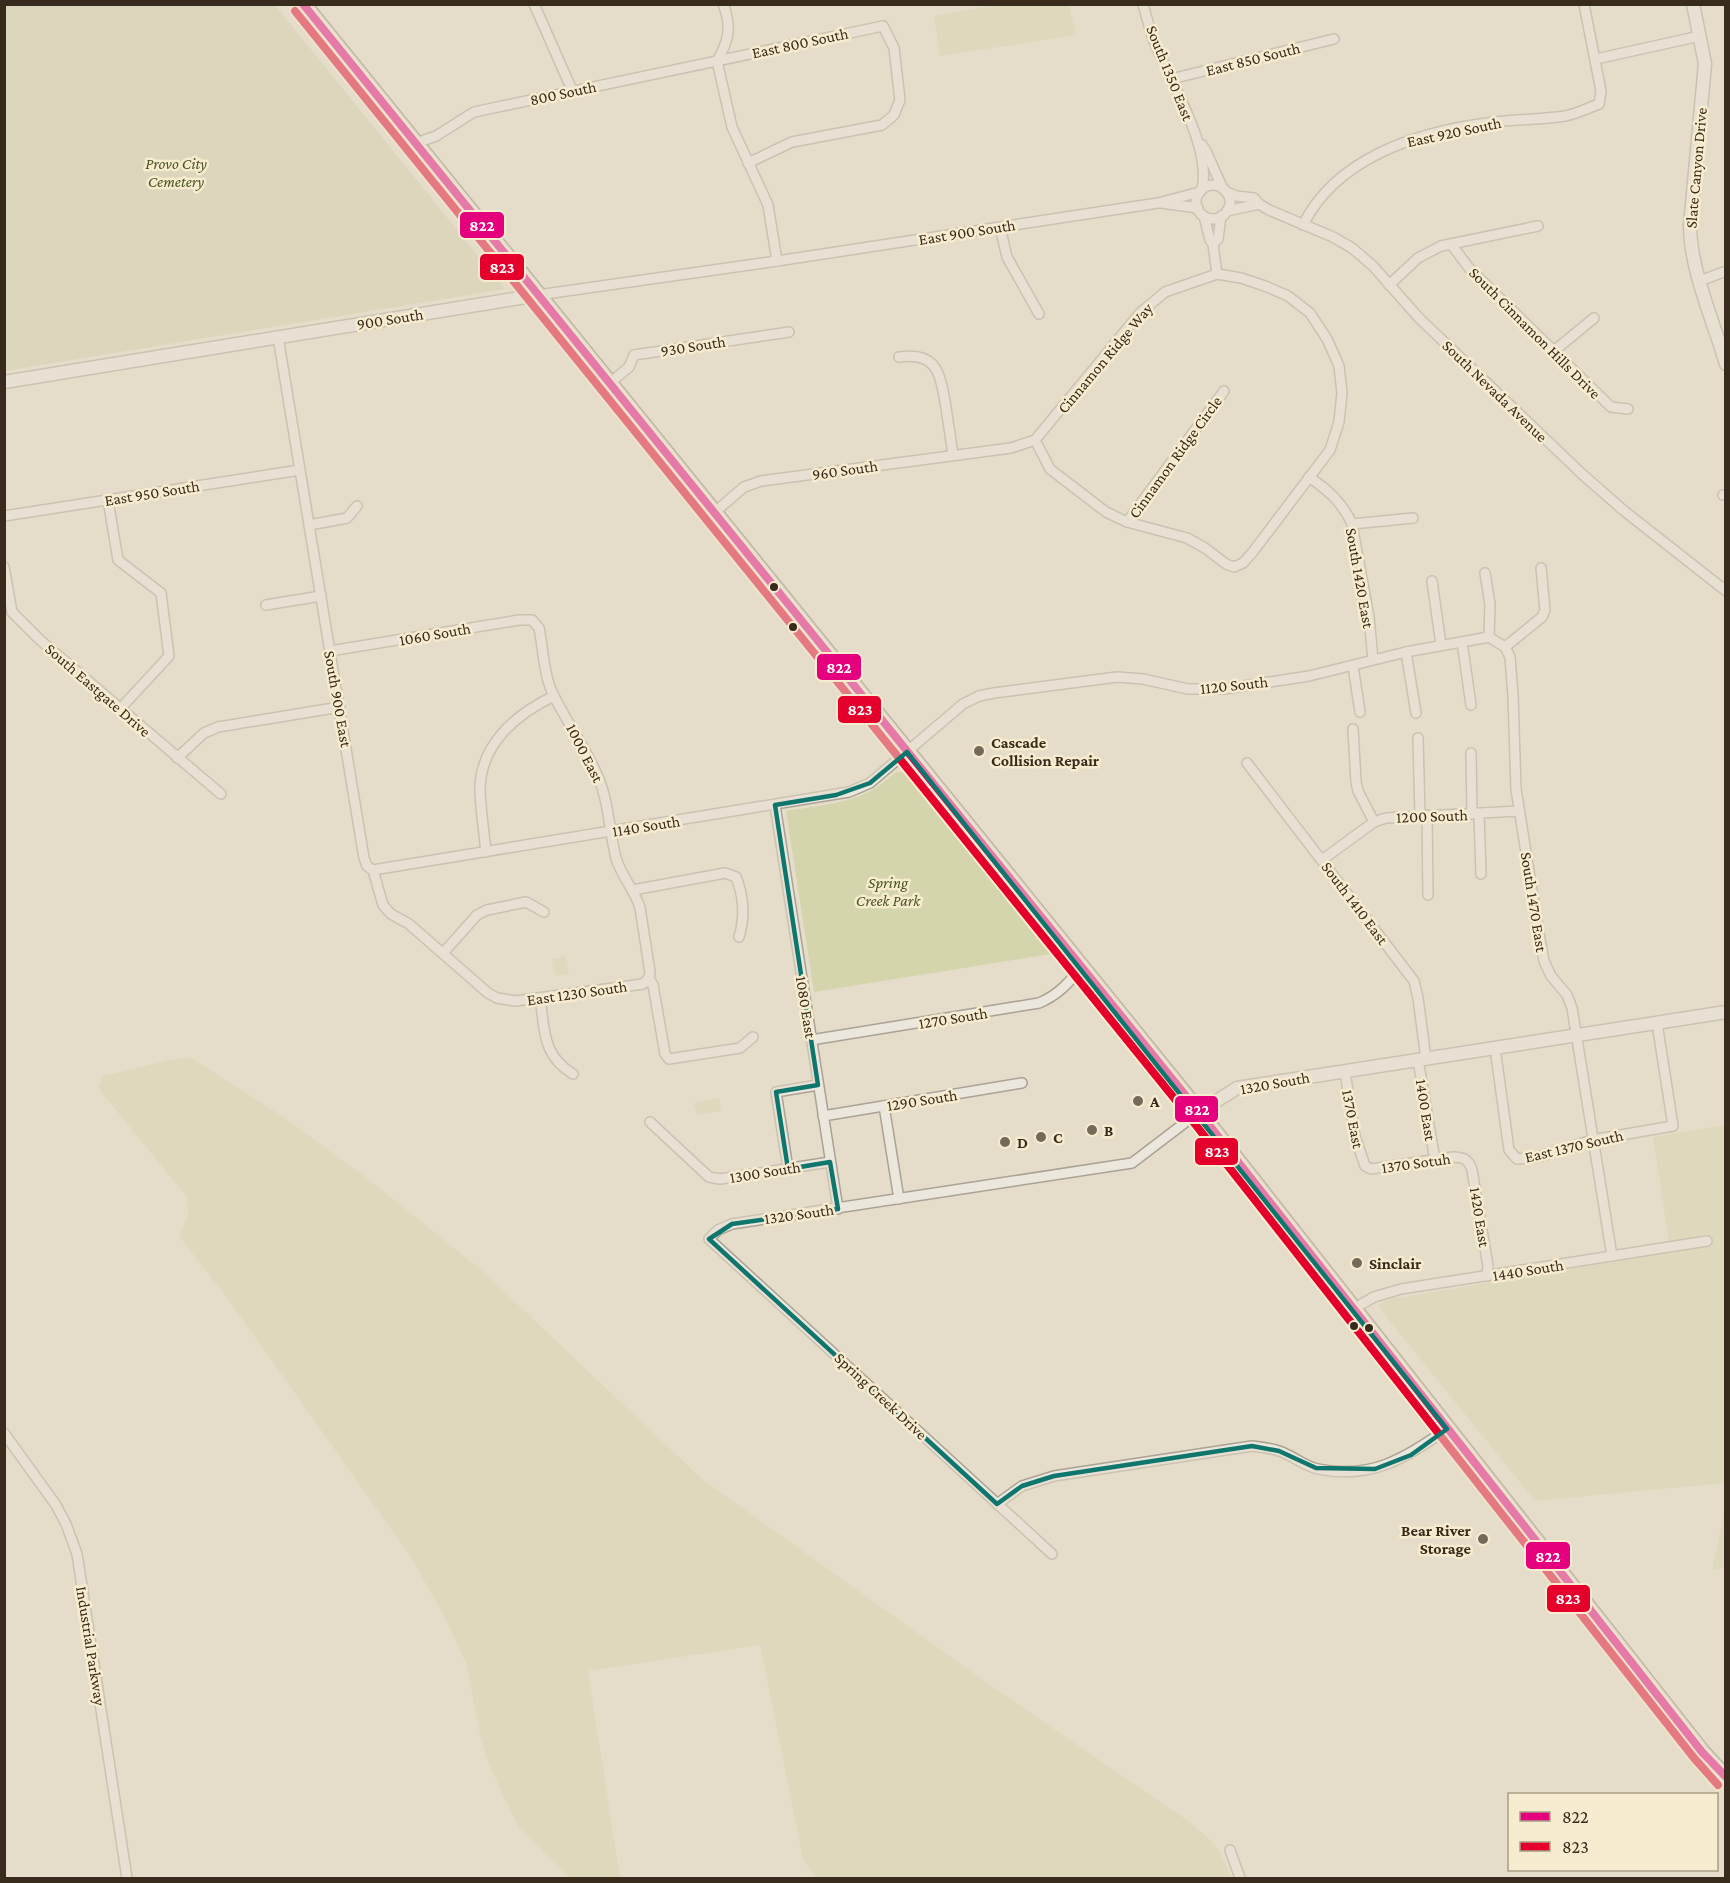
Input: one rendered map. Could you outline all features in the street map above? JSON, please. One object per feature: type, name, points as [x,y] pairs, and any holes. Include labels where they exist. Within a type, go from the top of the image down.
[{"type":"main road","points":[[303,4],[1199,1112],[1702,1752],[1725,1778]]},
{"type":"street","points":[[534,4],[572,90]]},
{"type":"street","points":[[723,4],[729,21],[728,42],[717,61],[732,127],[768,205],[777,261]]},
{"type":"street","name":"South 1350 East","points":[[1143,4],[1152,36],[1198,141],[1205,177],[1201,190]]},
{"type":"street","points":[[1584,4],[1596,59],[1700,36]]},
{"type":"street","name":"Slate Canyon Drive","points":[[1693,4],[1705,64],[1690,244],[1725,363]]},
{"type":"street","name":"East 800 South","points":[[717,61],[883,26],[894,48],[900,100],[894,115],[882,125],[792,142],[748,163]]},
{"type":"street","name":"East 850 South","points":[[1171,79],[1334,39]]},
{"type":"street","name":"East 920 South","points":[[1303,225],[1313,206],[1343,176],[1375,155],[1407,141],[1486,123],[1566,116],[1599,104],[1601,91],[1596,59]]},
{"type":"street","name":"800 South","points":[[416,143],[436,136],[474,112],[717,61]]},
{"type":"street","name":"South 1350 East","points":[[1198,141],[1206,151],[1225,191]]},
{"type":"street","points":[[1035,440],[1050,469],[1106,512],[1127,522],[1187,538],[1234,567],[1243,563],[1330,450],[1339,422],[1342,393],[1339,366],[1327,339],[1310,313],[1288,296],[1265,285],[1217,274],[1214,244],[1210,240],[1196,200],[1201,190],[1213,185],[1225,191],[1229,202],[1218,239],[1214,244]]},
{"type":"street","name":"East 900 South","points":[[777,261],[1158,203],[1201,190]]},
{"type":"street","name":"South Nevada Avenue","points":[[1225,191],[1236,196],[1254,198],[1259,204],[1333,237],[1352,248],[1373,266],[1419,318],[1582,474],[1623,510],[1725,591]]},
{"type":"street","name":"East 900 South","points":[[1158,203],[1201,212]]},
{"type":"street","points":[[1201,212],[1212,218],[1259,204]]},
{"type":"street","points":[[1389,285],[1418,258],[1434,249],[1450,243],[1538,226]]},
{"type":"street","points":[[1000,227],[1007,257],[1039,314]]},
{"type":"street","name":"South Cinnamon Hills Drive","points":[[1450,243],[1469,268],[1611,407],[1628,409]]},
{"type":"street","name":"900 South","points":[[4,382],[538,295],[777,261]]},
{"type":"street","points":[[1700,281],[1725,272]]},
{"type":"street","name":"Cinnamon Ridge Way","points":[[1035,440],[1140,313],[1165,292],[1217,274]]},
{"type":"street","points":[[1554,351],[1594,318]]},
{"type":"street","name":"930 South","points":[[610,383],[629,367],[634,355],[789,332]]},
{"type":"street","name":"South 900 East","points":[[279,337],[364,858],[367,866],[373,870],[383,905],[391,914],[409,924],[444,952],[488,993],[503,1000]]},
{"type":"street","points":[[899,357],[915,355],[931,362],[940,374],[953,455]]},
{"type":"street","name":"Cinnamon Ridge Circle","points":[[1127,522],[1224,391]]},
{"type":"street","name":"960 South","points":[[715,512],[744,487],[761,481],[1011,448],[1035,440]]},
{"type":"street","name":"East 950 South","points":[[4,516],[300,470]]},
{"type":"street","name":"South 1420 East","points":[[1309,477],[1332,494],[1346,511],[1352,524],[1369,617],[1373,660]]},
{"type":"street","points":[[108,500],[118,560],[160,593],[169,656],[120,709]]},
{"type":"street","points":[[309,525],[347,518],[357,506]]},
{"type":"street","points":[[1352,524],[1413,518]]},
{"type":"street","name":"South Eastgate Drive","points":[[4,567],[12,612],[40,640],[220,794]]},
{"type":"street","points":[[1485,573],[1490,603],[1489,637],[1505,647],[1542,617],[1545,610],[1541,568]]},
{"type":"street","points":[[1432,581],[1441,645]]},
{"type":"street","points":[[266,605],[321,596]]},
{"type":"street","name":"1060 South","points":[[330,651],[519,620],[532,620],[538,625]]},
{"type":"street","name":"1000 East","points":[[538,625],[545,668],[554,696],[597,773],[605,797],[620,868],[640,908],[649,978],[653,985],[666,1056],[669,1059],[740,1048],[753,1037]]},
{"type":"street","name":"1120 South","points":[[907,752],[963,704],[987,694],[1117,677],[1143,679],[1188,689],[1224,689],[1309,676],[1406,652],[1489,637]]},
{"type":"street","points":[[1462,642],[1471,705]]},
{"type":"street","name":"South 1470 East","points":[[1505,647],[1510,657],[1516,789],[1544,961],[1551,976],[1567,995],[1572,1008],[1611,1256]]},
{"type":"street","points":[[1406,652],[1416,713]]},
{"type":"street","points":[[1353,666],[1360,712]]},
{"type":"street","points":[[486,852],[480,790],[484,763],[500,735],[519,717],[554,696]]},
{"type":"street","points":[[177,758],[204,733],[218,727],[340,707]]},
{"type":"street","points":[[1353,729],[1358,790],[1374,822]]},
{"type":"street","points":[[1418,738],[1428,895]]},
{"type":"street","name":"1140 South","points":[[373,870],[836,795],[870,783],[907,752]]},
{"type":"street","points":[[1471,753],[1481,874]]},
{"type":"street","name":"South 1410 East","points":[[1247,763],[1413,981],[1418,998],[1422,1060]]},
{"type":"street","name":"1080 East","points":[[775,805],[838,1209]]},
{"type":"street","name":"1200 South","points":[[1322,860],[1374,822],[1386,818],[1519,811]]},
{"type":"street","points":[[633,890],[725,873],[736,877],[745,920],[739,937]]},
{"type":"street","points":[[444,952],[477,915],[487,910],[526,902],[544,912]]},
{"type":"street","name":"1270 South","points":[[811,1040],[1033,1005],[1052,998],[1069,984],[1081,967]]},
{"type":"street","name":"East 1230 South","points":[[503,1000],[540,999],[643,984],[649,978]]},
{"type":"street","points":[[540,999],[549,1051],[562,1067],[573,1074]]},
{"type":"street","name":"1320 South","points":[[709,1239],[718,1230],[732,1224],[1132,1163],[1199,1112],[1237,1088],[1725,1012]]},
{"type":"street","name":"East 1370 South","points":[[1495,1048],[1509,1150],[1517,1159],[1538,1157],[1592,1140],[1673,1126],[1657,1023]]},
{"type":"street","name":"1400 East","points":[[1422,1060],[1434,1160]]},
{"type":"street","name":"1370 East","points":[[1345,1071],[1355,1136],[1365,1166]]},
{"type":"street","name":"1290 South","points":[[823,1116],[1022,1083]]},
{"type":"street","points":[[788,1168],[776,1092],[818,1085]]},
{"type":"street","points":[[884,1106],[899,1199]]},
{"type":"street","name":"1300 South","points":[[650,1122],[709,1178],[720,1179],[830,1162]]},
{"type":"street","name":"1370 Sotuh","points":[[1365,1166],[1371,1169],[1458,1157],[1467,1160]]},
{"type":"street","name":"1420 East","points":[[1467,1160],[1472,1170],[1488,1266],[1487,1276]]},
{"type":"street","name":"Spring Creek Drive","points":[[709,1239],[1052,1554]]},
{"type":"street","name":"1440 South","points":[[1353,1309],[1369,1299],[1389,1292],[1707,1241]]},
{"type":"street","points":[[998,1504],[1022,1486],[1054,1476],[1251,1446],[1280,1451],[1316,1468],[1351,1472],[1375,1468],[1411,1455],[1447,1429]]},
{"type":"street","name":"Industrial Parkway","points":[[4,1433],[56,1505],[77,1554],[127,1878]]},
{"type":"street","points":[[1230,1850],[1240,1878]]},
{"type":"highlighted area","points":[[907,752],[1447,1429],[1411,1455],[1375,1469],[1316,1468],[1279,1451],[1252,1446],[1054,1476],[1022,1486],[997,1504],[709,1239],[732,1224],[838,1209],[830,1162],[788,1169],[776,1092],[818,1085],[775,805],[836,795],[870,783]]},
{"type":"green space","name":"Provo City Cemetery","points":[[5,4],[275,5],[505,289],[5,371]]},
{"type":"green space","points":[[994,5],[1069,5],[1076,35],[940,56],[934,16]]},
{"type":"green space","name":"Spring Creek Park","points":[[897,772],[904,772],[910,778],[1051,954],[814,992],[786,811],[853,798],[874,789]]},
{"type":"green space","points":[[566,956],[569,974],[555,976],[552,959]]},
{"type":"green space","points":[[191,1058],[282,1116],[368,1179],[480,1269],[702,1479],[987,1683],[1188,1821],[1215,1846],[1231,1878],[817,1878],[803,1860],[760,1645],[588,1671],[620,1878],[569,1878],[519,1828],[489,1765],[480,1734],[466,1663],[444,1616],[411,1557],[225,1295],[179,1236],[188,1216],[187,1197],[98,1086],[104,1076],[174,1059]]},
{"type":"green space","points":[[719,1098],[722,1111],[697,1115],[694,1103]]},
{"type":"green space","points":[[1725,1125],[1725,1483],[1535,1501],[1379,1306],[1383,1301],[1390,1299],[1667,1253],[1671,1255],[1653,1137]]},
{"type":"green space","points":[[1725,1509],[1725,1567],[1712,1570]]},
{"type":"transit line","name":"822","points":[[303,4],[1199,1112],[1702,1752],[1726,1777]]},
{"type":"transit line","name":"823","points":[[295,11],[1191,1119],[1694,1758],[1718,1785]]},
{"type":"place","name":"Cascade Collision Repair","points":[[979,751]]},
{"type":"place","name":"A","points":[[1138,1101]]},
{"type":"place","name":"B","points":[[1092,1130]]},
{"type":"place","name":"C","points":[[1041,1137]]},
{"type":"place","name":"D","points":[[1005,1142]]},
{"type":"place","name":"Sinclair","points":[[1357,1263]]},
{"type":"place","name":"Bear River Storage","points":[[1483,1539]]}]
